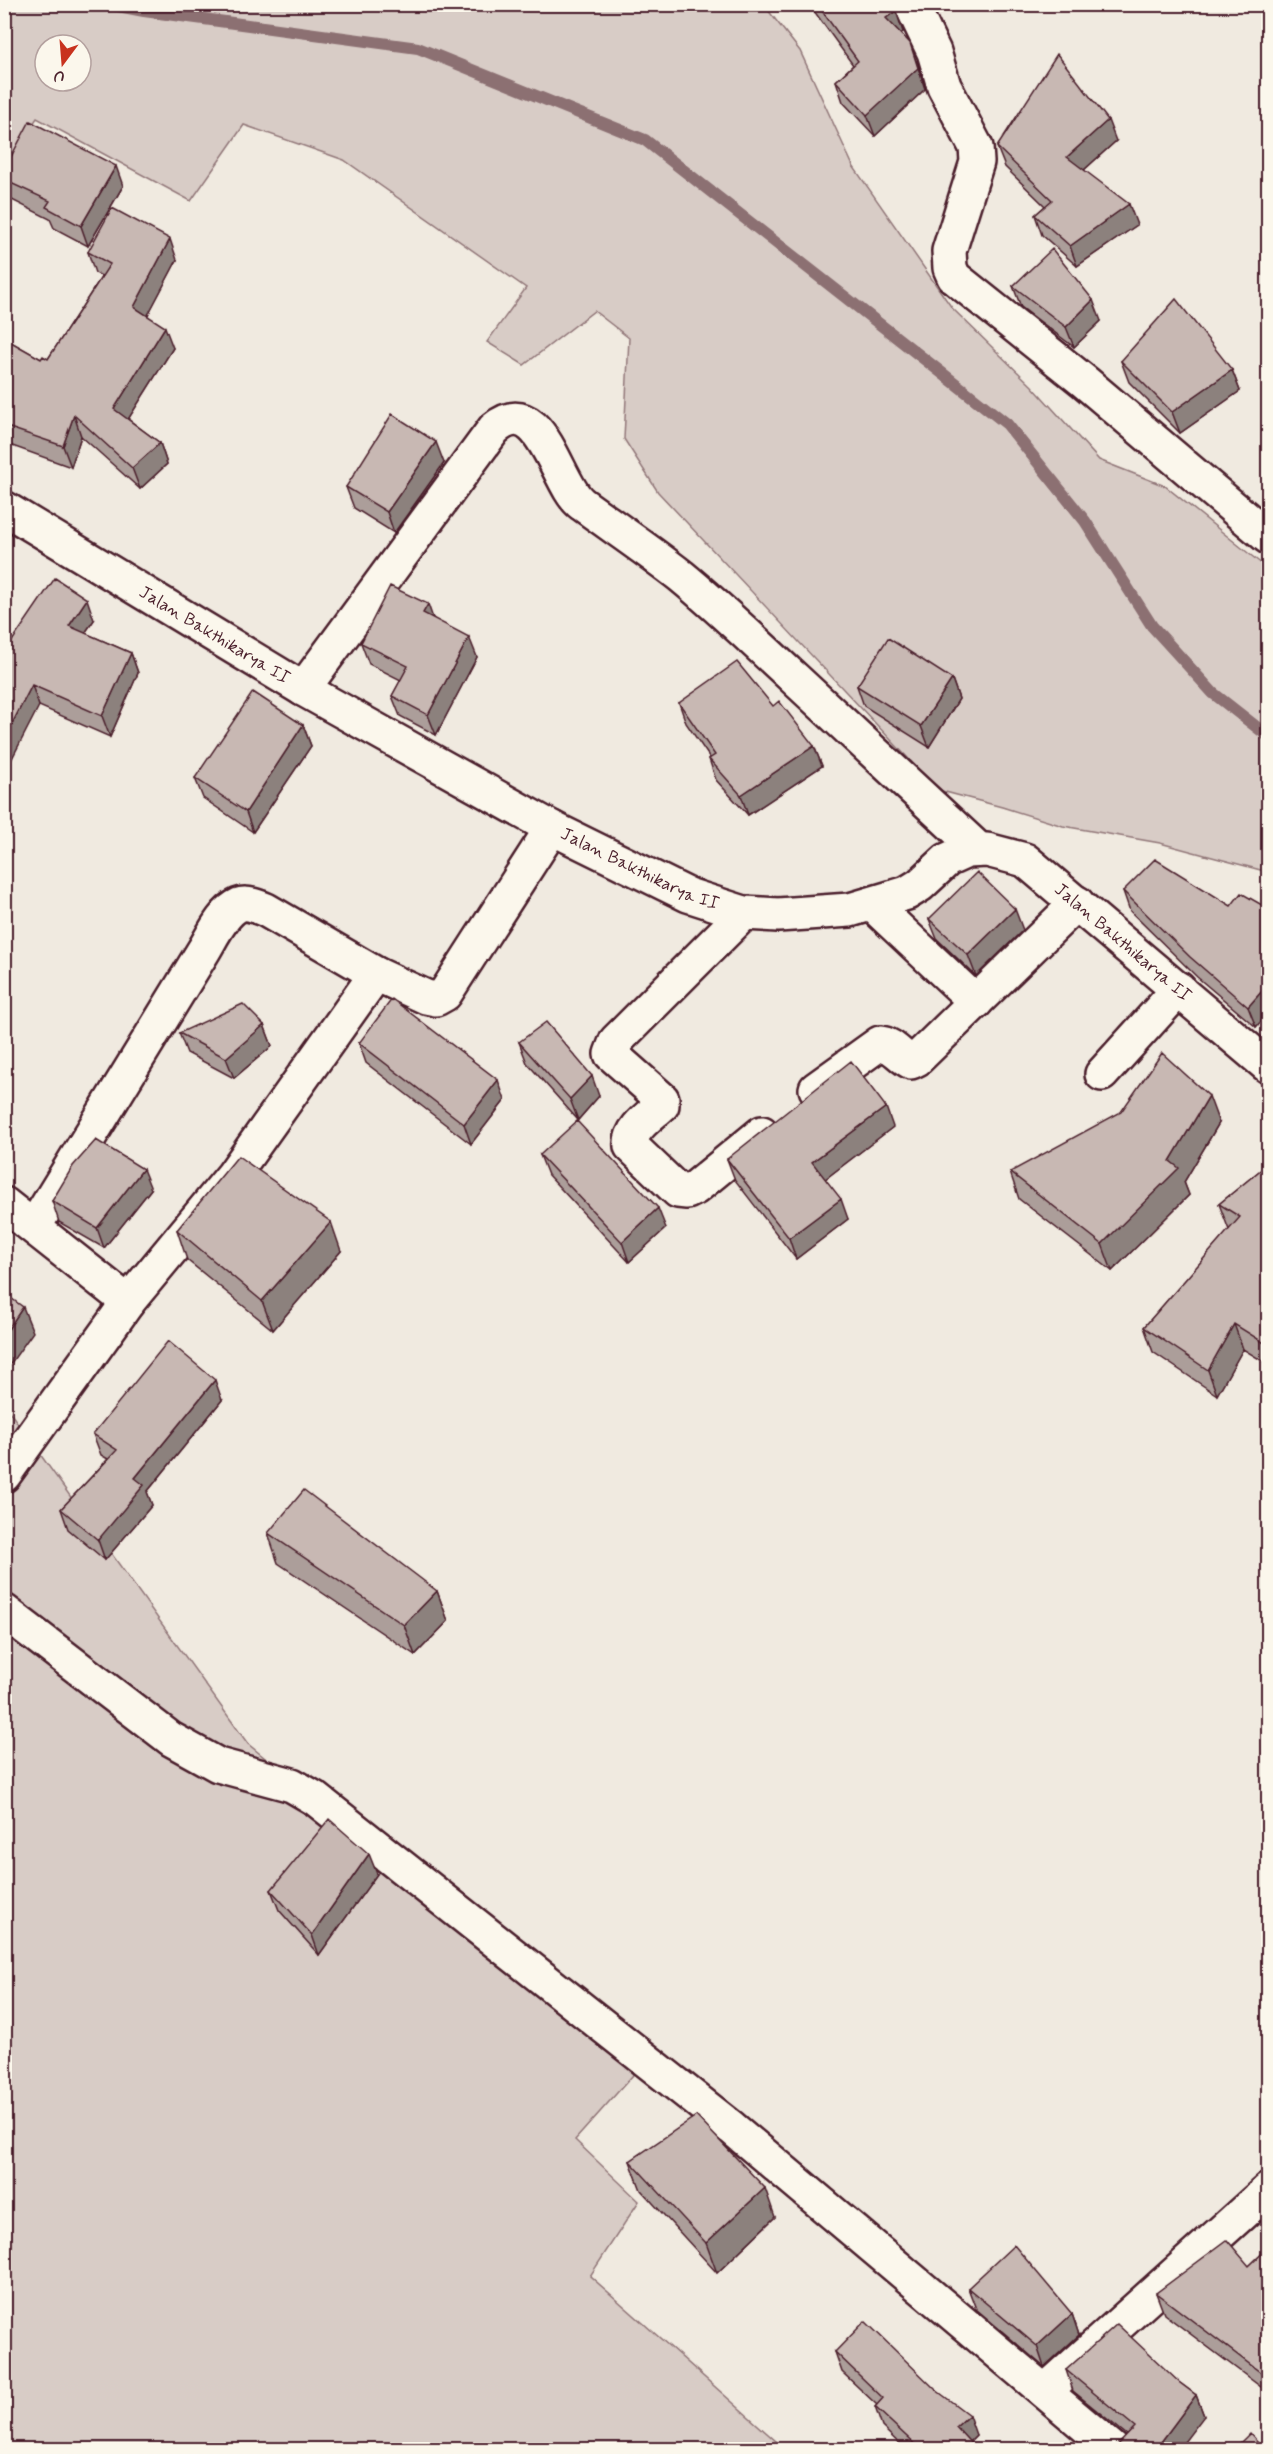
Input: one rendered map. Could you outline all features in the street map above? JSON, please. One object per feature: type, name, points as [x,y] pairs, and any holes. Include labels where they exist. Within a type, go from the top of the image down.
[{"type":"street","points":[[911,4],[934,52],[944,86],[976,147],[977,162],[949,251],[950,268],[954,277],[1085,381],[1269,537]]},
{"type":"street","points":[[303,689],[494,429],[514,418],[525,421],[533,428],[556,461],[581,504],[681,577],[978,849]]},
{"type":"street","name":"Jalan Bakthikarya II","points":[[7,516],[303,689],[552,828],[688,894],[744,913],[778,915],[850,910],[872,904],[907,893],[957,854],[978,849],[1025,860],[1269,1066]]},
{"type":"street","points":[[34,1227],[204,950],[228,914],[239,905],[249,905],[266,910],[376,974],[426,997],[436,999],[445,994],[552,828]]},
{"type":"street","points":[[744,913],[616,1041],[611,1054],[662,1099],[662,1105],[633,1134],[631,1143],[678,1191],[687,1192],[695,1188],[791,1110],[880,1043],[891,1047],[907,1060],[914,1061],[1077,903]]},
{"type":"street","points":[[872,904],[976,1002]]},
{"type":"street","points":[[4,1475],[128,1302],[233,1175],[376,974]]},
{"type":"street","points":[[1102,1074],[1179,989]]},
{"type":"street","points":[[4,1204],[128,1302]]},
{"type":"street","points":[[4,1611],[171,1739],[196,1755],[230,1769],[292,1785],[316,1799],[732,2128],[1114,2450]]},
{"type":"street","points":[[1045,2391],[1269,2190]]},
{"type":"shaded area","points":[[5,5],[764,5],[800,51],[853,166],[952,308],[1032,386],[1099,460],[1165,486],[1268,569],[1268,872],[1160,843],[1063,826],[938,790],[658,492],[624,439],[629,338],[594,311],[524,365],[487,342],[526,288],[344,160],[244,125],[191,201],[37,118],[5,165]]},
{"type":"shaded area","points":[[4,1404],[248,1744],[641,2066],[575,2140],[639,2201],[590,2276],[785,2449],[5,2449]]},
{"type":"building","points":[[817,4],[893,4],[896,11],[886,18],[910,43],[918,68],[867,115],[836,81],[858,61]]},
{"type":"building","points":[[1057,54],[1108,120],[1067,157],[1129,204],[1070,246],[1035,215],[1052,200],[997,147]]},
{"type":"building","points":[[30,121],[116,166],[81,226],[46,207],[50,201],[4,180],[4,170]]},
{"type":"building","points":[[112,208],[170,239],[134,307],[165,327],[114,409],[160,443],[132,468],[74,415],[63,446],[4,426],[4,338],[41,359],[43,356],[48,359],[110,264],[88,252]]},
{"type":"building","points":[[1052,249],[1093,300],[1066,327],[1013,286]]},
{"type":"building","points":[[1176,299],[1232,370],[1172,412],[1121,361]]},
{"type":"building","points":[[392,414],[436,442],[387,512],[346,487]]},
{"type":"building","points":[[55,578],[87,599],[69,626],[131,653],[102,716],[32,685],[4,739],[4,645],[8,647]]},
{"type":"building","points":[[390,586],[428,604],[423,613],[469,637],[428,715],[392,696],[408,666],[361,643]]},
{"type":"building","points":[[888,638],[952,679],[921,726],[857,686]]},
{"type":"building","points":[[737,662],[773,706],[779,701],[814,746],[741,795],[709,759],[715,755],[679,703]]},
{"type":"building","points":[[253,692],[303,725],[246,812],[195,778]]},
{"type":"building","points":[[1155,859],[1231,906],[1241,893],[1269,909],[1269,983],[1248,1007],[1190,957],[1123,891]]},
{"type":"building","points":[[977,872],[1015,909],[968,955],[929,919]]},
{"type":"building","points":[[392,999],[498,1080],[464,1124],[359,1043]]},
{"type":"building","points":[[243,1004],[264,1025],[226,1058],[179,1033]]},
{"type":"building","points":[[546,1022],[592,1076],[570,1099],[519,1042]]},
{"type":"building","points":[[1162,1053],[1209,1096],[1170,1161],[1179,1168],[1102,1244],[1010,1172],[1121,1112]]},
{"type":"building","points":[[851,1061],[886,1107],[812,1162],[841,1199],[789,1238],[727,1159]]},
{"type":"building","points":[[577,1121],[658,1208],[622,1242],[540,1155]]},
{"type":"building","points":[[96,1140],[143,1169],[97,1228],[52,1201],[73,1166]]},
{"type":"building","points":[[238,1156],[331,1222],[262,1301],[177,1230]]},
{"type":"building","points":[[1269,1163],[1269,1346],[1234,1324],[1208,1370],[1144,1327],[1240,1217],[1219,1204]]},
{"type":"building","points":[[4,1293],[23,1307],[4,1335]]},
{"type":"building","points":[[168,1341],[215,1380],[135,1478],[144,1485],[98,1540],[61,1509],[117,1450],[93,1434]]},
{"type":"building","points":[[304,1490],[437,1591],[404,1625],[268,1533]]},
{"type":"building","points":[[329,1819],[369,1854],[312,1935],[271,1890]]},
{"type":"building","points":[[696,2116],[765,2188],[706,2243],[630,2161]]},
{"type":"building","points":[[1227,2240],[1249,2266],[1269,2247],[1269,2371],[1264,2375],[1156,2293]]},
{"type":"building","points":[[1014,2245],[1072,2314],[1037,2346],[968,2288]]},
{"type":"building","points":[[865,2321],[936,2390],[969,2415],[956,2427],[977,2450],[921,2450],[875,2407],[883,2398],[835,2352]]},
{"type":"building","points":[[1117,2324],[1196,2395],[1155,2450],[1113,2450],[1135,2427],[1066,2370]]},
{"type":"building","points":[[1250,2433],[1265,2450],[1233,2450]]},
{"type":"waterway","points":[[108,4],[144,11],[418,48],[645,140],[1007,424],[1085,521],[1152,626],[1213,693],[1268,736]]}]
